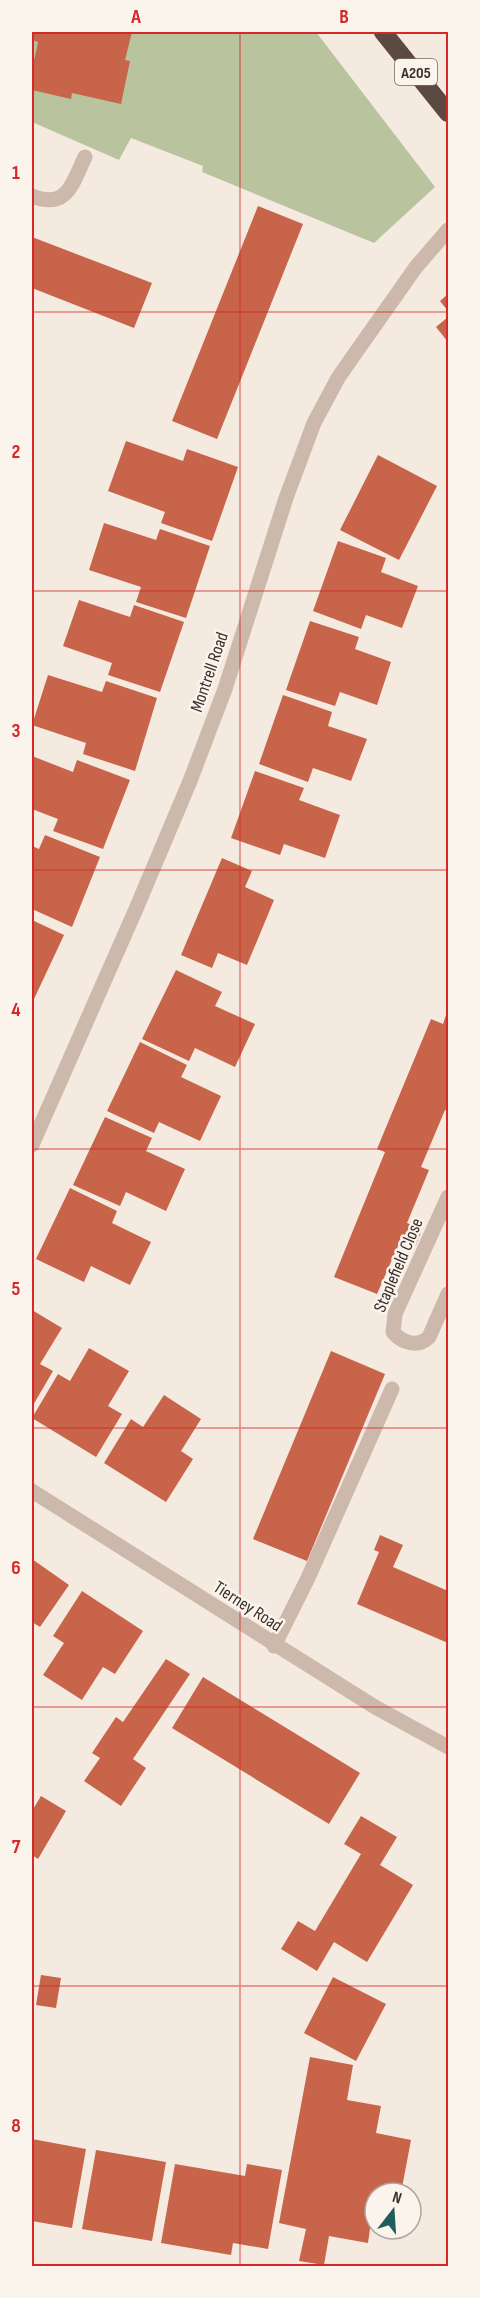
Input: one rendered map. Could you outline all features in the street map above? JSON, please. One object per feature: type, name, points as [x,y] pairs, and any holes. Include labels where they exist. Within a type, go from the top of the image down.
[{"type":"highway","name":"A205","points":[[383,32],[448,113]]},
{"type":"street","points":[[32,196],[52,201],[62,198],[69,190],[85,157]]},
{"type":"street","name":"Montrell Road","points":[[32,1144],[136,909],[202,750],[225,689],[286,498],[314,423],[338,378],[416,267],[448,230]]},
{"type":"street","name":"Staplefield Close","points":[[448,1197],[395,1314],[393,1332],[409,1343],[424,1342],[429,1337],[448,1294]]},
{"type":"street","points":[[274,1646],[308,1578],[392,1389]]},
{"type":"street","name":"Tierney Road","points":[[32,1491],[274,1646],[384,1713],[448,1748]]},
{"type":"green space","points":[[32,32],[316,32],[435,187],[374,243],[202,172],[203,166],[131,138],[119,160],[32,122]]},
{"type":"building","points":[[34,32],[132,32],[125,60],[130,61],[121,104],[72,93],[71,99],[32,90],[32,70],[38,42],[32,40]]},
{"type":"building","points":[[258,206],[303,224],[217,439],[172,421]]},
{"type":"building","points":[[32,237],[152,283],[134,328],[32,288]]},
{"type":"building","points":[[448,294],[448,311],[440,301]]},
{"type":"building","points":[[448,317],[448,342],[436,327]]},
{"type":"building","points":[[126,441],[183,461],[187,449],[238,467],[212,541],[161,523],[165,512],[108,491]]},
{"type":"building","points":[[378,455],[437,486],[399,560],[340,530]]},
{"type":"building","points":[[104,523],[156,540],[160,529],[210,546],[186,618],[136,602],[141,587],[89,570]]},
{"type":"building","points":[[338,541],[386,558],[381,572],[418,586],[402,628],[366,615],[361,629],[313,611]]},
{"type":"building","points":[[79,600],[130,617],[134,605],[184,622],[160,692],[108,675],[112,663],[63,646]]},
{"type":"building","points":[[310,621],[359,637],[355,649],[391,662],[377,705],[340,692],[335,706],[286,690]]},
{"type":"building","points":[[48,675],[102,692],[106,681],[157,698],[135,771],[83,754],[86,743],[32,725]]},
{"type":"building","points":[[283,695],[332,712],[328,726],[367,739],[351,781],[313,768],[308,782],[259,764]]},
{"type":"building","points":[[32,756],[73,772],[77,760],[130,780],[103,849],[53,831],[58,819],[32,809]]},
{"type":"building","points":[[255,771],[304,788],[299,800],[340,815],[325,858],[284,844],[280,855],[231,838]]},
{"type":"building","points":[[45,835],[100,857],[72,927],[32,909],[32,846],[39,849]]},
{"type":"building","points":[[222,858],[252,871],[245,887],[274,900],[247,965],[218,953],[212,968],[181,955]]},
{"type":"building","points":[[32,920],[64,935],[34,999],[32,998]]},
{"type":"building","points":[[176,970],[222,992],[215,1006],[255,1024],[235,1067],[195,1048],[189,1061],[142,1039]]},
{"type":"building","points":[[448,1009],[448,1111],[445,1110],[421,1167],[429,1170],[407,1223],[422,1229],[416,1245],[401,1239],[377,1294],[334,1277],[385,1152],[377,1149],[431,1019],[443,1024]]},
{"type":"building","points":[[140,1042],[187,1065],[181,1077],[221,1096],[200,1141],[159,1122],[154,1133],[107,1111]]},
{"type":"building","points":[[105,1117],[152,1138],[146,1151],[185,1169],[166,1211],[126,1192],[120,1206],[73,1185]]},
{"type":"building","points":[[70,1188],[117,1211],[112,1223],[151,1242],[130,1285],[91,1266],[84,1282],[36,1259]]},
{"type":"building","points":[[32,1310],[62,1328],[40,1364],[53,1371],[32,1407]]},
{"type":"building","points":[[89,1348],[129,1371],[108,1406],[122,1414],[96,1457],[32,1418],[58,1374],[70,1381]]},
{"type":"building","points":[[331,1351],[385,1374],[307,1561],[253,1539]]},
{"type":"building","points":[[164,1395],[201,1419],[181,1451],[193,1459],[166,1502],[104,1463],[131,1419],[143,1427]]},
{"type":"building","points":[[380,1535],[403,1545],[393,1567],[448,1591],[448,1643],[357,1604],[379,1552],[374,1550]]},
{"type":"building","points":[[32,1559],[69,1585],[40,1627],[32,1622]]},
{"type":"building","points":[[82,1591],[143,1631],[115,1674],[103,1667],[82,1700],[43,1675],[64,1643],[53,1636]]},
{"type":"building","points":[[166,1659],[190,1674],[133,1759],[146,1768],[121,1806],[84,1781],[100,1758],[92,1753],[116,1717],[123,1722]]},
{"type":"building","points":[[203,1677],[360,1773],[329,1824],[172,1728]]},
{"type":"building","points":[[41,1796],[66,1811],[38,1859],[32,1855],[32,1811]]},
{"type":"building","points":[[361,1816],[397,1837],[380,1865],[413,1885],[367,1962],[334,1942],[317,1971],[281,1949],[298,1921],[315,1931],[361,1854],[344,1844]]},
{"type":"building","points":[[41,1975],[61,1978],[56,2008],[36,2005]]},
{"type":"building","points":[[333,1977],[386,2004],[356,2061],[304,2033]]},
{"type":"building","points":[[310,2057],[353,2065],[347,2100],[381,2106],[376,2133],[411,2140],[403,2181],[363,2181],[363,2241],[368,2241],[368,2243],[329,2236],[324,2265],[299,2261],[306,2229],[279,2223]]},
{"type":"building","points":[[32,2139],[86,2149],[72,2228],[32,2221]]},
{"type":"building","points":[[96,2150],[166,2162],[152,2241],[82,2229]]},
{"type":"building","points":[[175,2164],[245,2176],[247,2164],[282,2170],[268,2249],[233,2243],[231,2255],[161,2243]]}]
